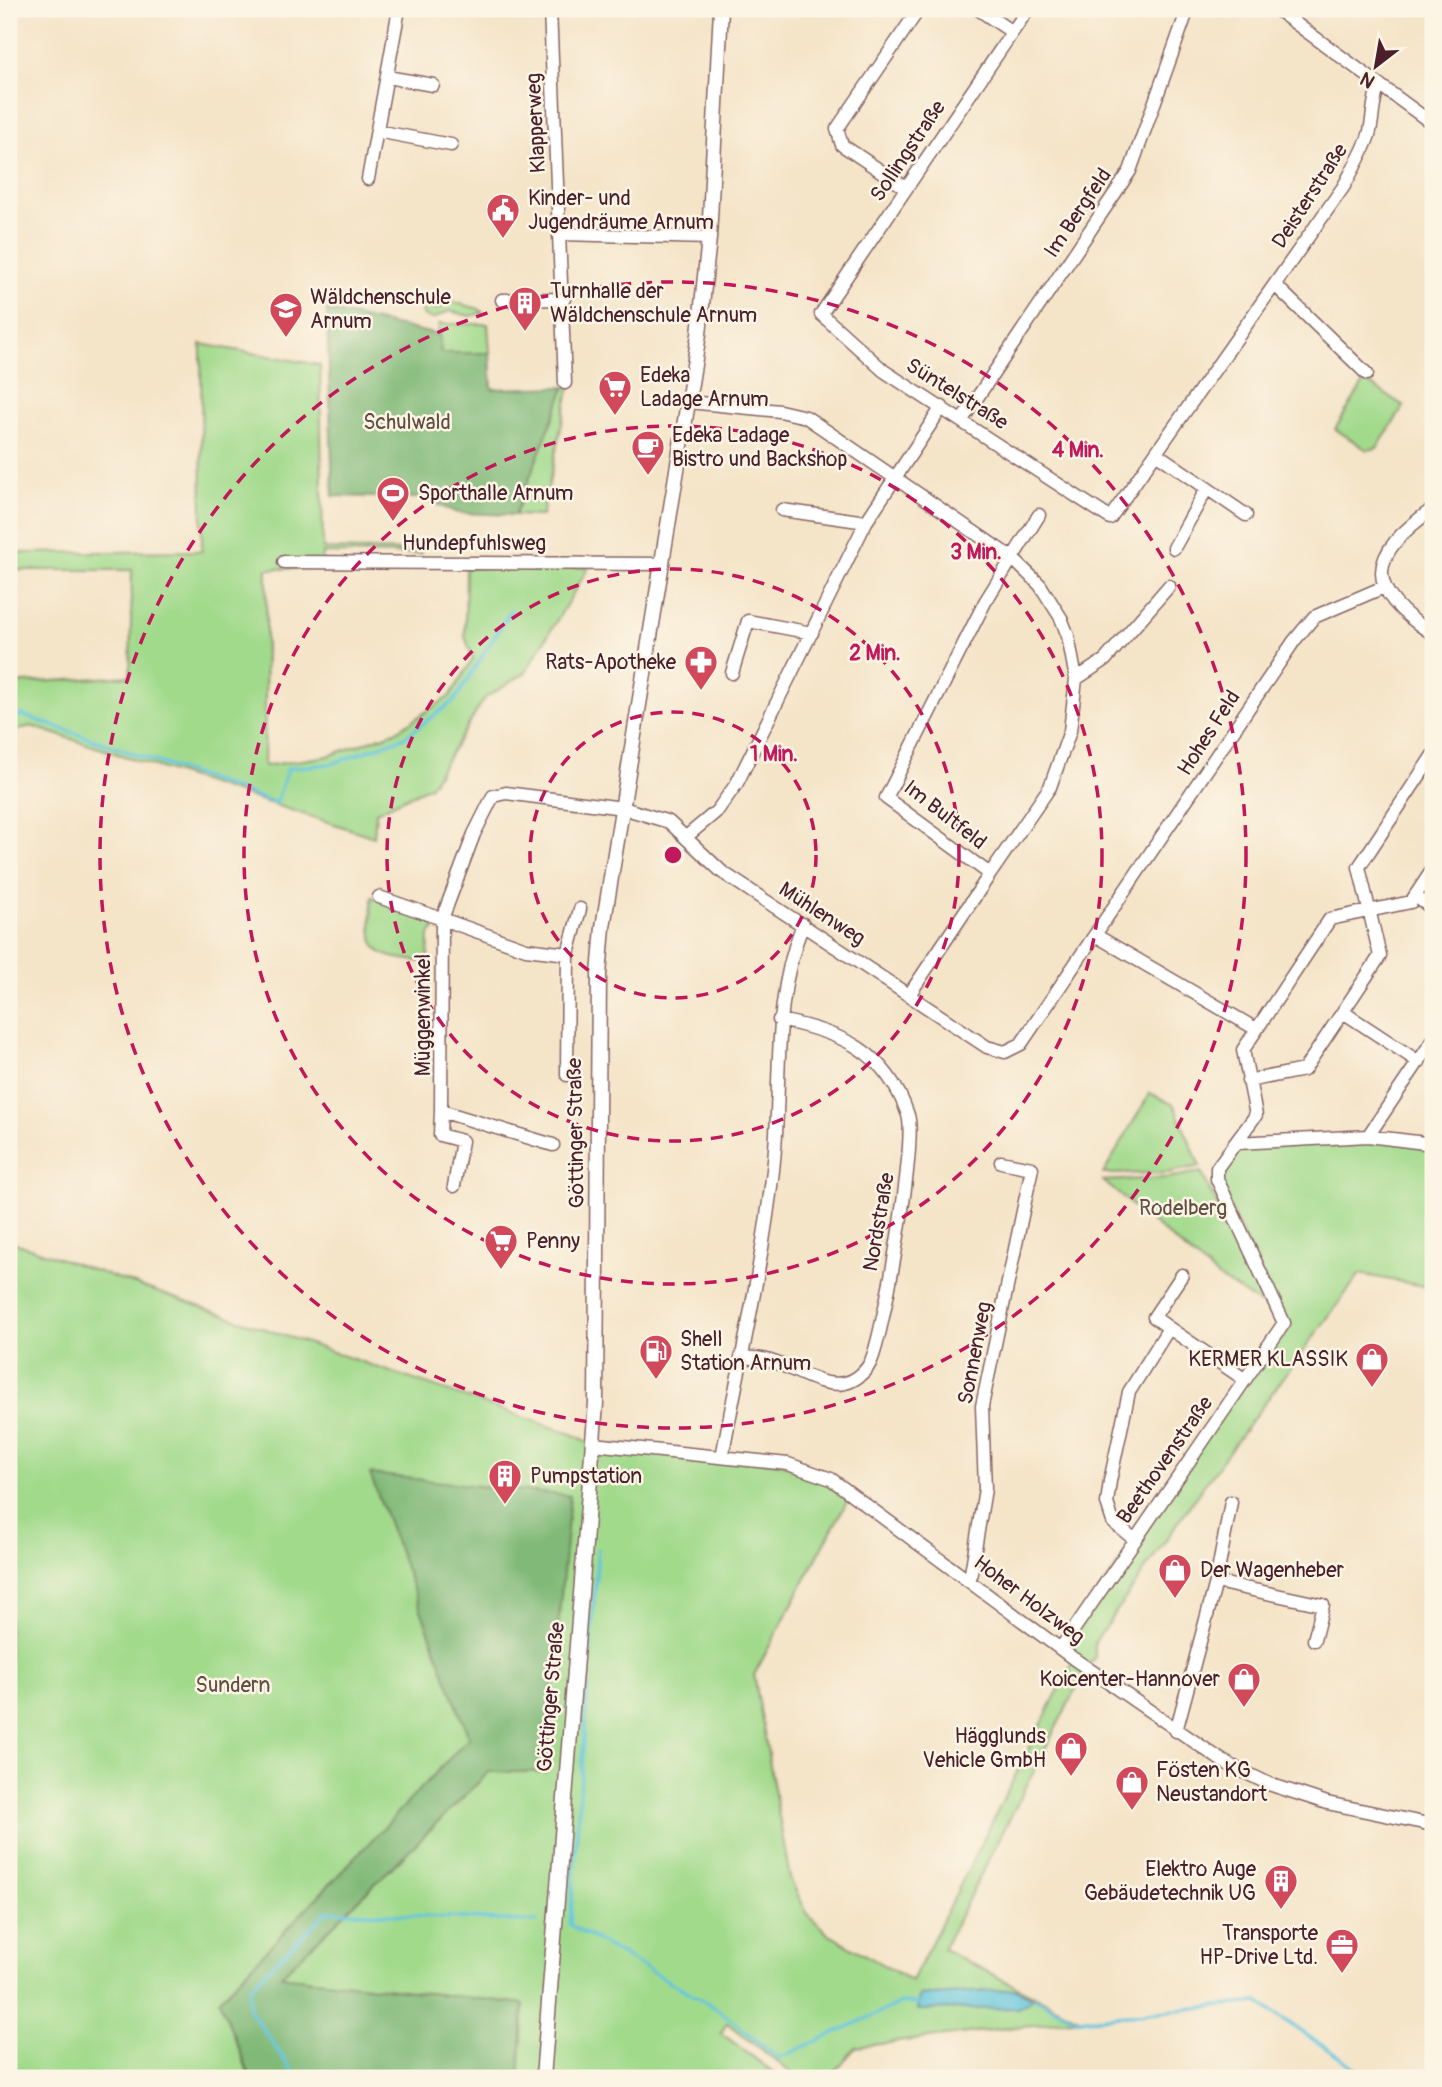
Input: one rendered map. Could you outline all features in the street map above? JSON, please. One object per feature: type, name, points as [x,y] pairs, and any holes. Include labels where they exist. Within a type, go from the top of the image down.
[{"type":"street","points":[[368,178],[399,9]]},
{"type":"street","name":"Klapperweg","points":[[550,9],[564,299],[565,383]]},
{"type":"street","name":"Göttinger Straße","points":[[543,2078],[593,1444],[599,1272],[596,1054],[599,975],[622,808],[689,402],[709,238],[721,9]]},
{"type":"street","points":[[906,188],[842,145],[837,129],[919,9]]},
{"type":"street","points":[[978,9],[1012,32]]},
{"type":"street","name":"Sollingstraße","points":[[821,314],[1028,9]]},
{"type":"street","name":"Im Bergfeld","points":[[962,420],[1130,171],[1188,9]]},
{"type":"street","points":[[1276,9],[1379,85],[1432,120]]},
{"type":"street","points":[[387,76],[433,85]]},
{"type":"street","name":"Deisterstraße","points":[[1113,514],[1275,285],[1361,157],[1370,132],[1372,102],[1379,85]]},
{"type":"street","points":[[377,131],[451,145]]},
{"type":"street","points":[[561,234],[709,238]]},
{"type":"street","points":[[1275,285],[1367,374]]},
{"type":"street","points":[[502,300],[564,299]]},
{"type":"street","name":"Süntelstraße","points":[[821,314],[884,371],[1110,518],[1113,514]]},
{"type":"street","name":"Im Bultfeld","points":[[689,402],[780,411],[806,417],[897,476],[1012,558],[1040,585],[1069,636],[1076,679],[1070,731],[1050,787],[909,995]]},
{"type":"street","points":[[686,837],[717,811],[737,783],[813,634],[866,522],[942,407]]},
{"type":"street","points":[[1157,454],[1247,515]]},
{"type":"street","points":[[1174,548],[1207,488]]},
{"type":"street","points":[[1433,509],[1401,532],[1389,549],[1382,569],[1384,587],[1398,609],[1433,634]]},
{"type":"street","points":[[782,510],[866,522]]},
{"type":"street","name":"Im Bultfeld","points":[[990,874],[886,798],[985,602],[1039,514]]},
{"type":"street","name":"Hundepfuhlsweg","points":[[284,562],[663,564]]},
{"type":"street","points":[[1076,679],[1105,660],[1169,586]]},
{"type":"street","name":"Hohes Feld","points":[[1005,1052],[1021,1044],[1294,641],[1314,617],[1384,587]]},
{"type":"street","points":[[732,673],[748,621],[813,634]]},
{"type":"street","points":[[1248,1081],[1304,1070],[1380,956],[1359,867],[1433,755]]},
{"type":"street","name":"Müggenwinkel","points":[[462,1141],[440,1135],[442,919],[474,834],[493,796],[506,793],[622,808]]},
{"type":"street","name":"Mühlenweg","points":[[622,808],[669,822],[722,872],[987,1047],[1005,1052]]},
{"type":"street","points":[[1433,869],[1415,896],[1433,909]]},
{"type":"street","name":"Beethovenstraße","points":[[1060,1648],[1284,1323],[1217,1180],[1217,1168],[1256,1115],[1243,1050],[1330,919],[1411,902],[1415,896]]},
{"type":"street","points":[[379,897],[526,948],[568,954]]},
{"type":"street","points":[[567,1075],[568,954],[580,909]]},
{"type":"street","points":[[722,1457],[758,1283],[774,1167],[779,1020],[789,962],[803,924]]},
{"type":"street","points":[[1095,935],[1256,1029]]},
{"type":"street","points":[[1343,1012],[1419,1062]]},
{"type":"street","name":"Nordstraße","points":[[741,1357],[778,1363],[821,1382],[849,1382],[863,1372],[871,1362],[884,1303],[909,1155],[908,1116],[877,1061],[845,1037],[779,1020]]},
{"type":"street","points":[[1368,1136],[1433,1040]]},
{"type":"street","points":[[441,1111],[553,1145]]},
{"type":"street","points":[[454,1186],[468,1119]]},
{"type":"street","points":[[1237,1143],[1368,1136],[1433,1144]]},
{"type":"street","name":"Sonnenweg","points":[[970,1579],[985,1489],[982,1406],[1032,1168],[1001,1162]]},
{"type":"street","points":[[1182,1275],[1154,1317],[1244,1379]]},
{"type":"street","points":[[1134,1539],[1113,1522],[1107,1503],[1110,1481],[1129,1392],[1170,1328]]},
{"type":"street","name":"Hoher Holzweg","points":[[593,1444],[788,1464],[831,1479],[1060,1648],[1224,1762],[1269,1784],[1327,1803],[1433,1825]]},
{"type":"street","points":[[1176,1731],[1216,1582],[1231,1502]]},
{"type":"street","points":[[1216,1582],[1323,1605],[1314,1640]]},
{"type":"green space","points":[[449,301],[479,309],[483,313],[470,316],[449,311],[433,319],[424,316],[420,307],[426,303],[429,309],[438,309]]},
{"type":"green space","name":"Schulwald","points":[[327,310],[439,335],[441,353],[490,353],[492,389],[565,387],[515,515],[458,513],[422,498],[333,496]]},
{"type":"green space","points":[[438,324],[488,324],[490,353],[441,353]]},
{"type":"green space","points":[[201,344],[320,365],[323,549],[421,551],[421,554],[323,553],[322,568],[267,569],[264,766],[328,756],[395,732],[450,696],[473,659],[465,636],[466,568],[589,567],[525,673],[485,698],[430,786],[376,812],[374,837],[31,726],[9,732],[9,684],[130,676],[132,570],[9,570],[9,553],[202,551]]},
{"type":"green space","points":[[1365,381],[1404,406],[1377,448],[1367,450],[1335,429]]},
{"type":"green space","points":[[573,384],[569,390],[542,516],[515,515],[565,387]]},
{"type":"green space","points":[[372,897],[430,917],[435,928],[429,936],[428,962],[394,957],[377,949],[371,931]]},
{"type":"green space","points":[[1150,1093],[1174,1105],[1200,1166],[1166,1173],[1103,1174]]},
{"type":"green space","name":"Sundern","points":[[1368,1136],[1433,1144],[1433,1288],[1360,1274],[1202,1488],[1095,1642],[1095,1657],[1087,1667],[943,1949],[1080,2019],[856,2047],[829,2078],[798,2078],[727,2023],[721,2033],[781,2078],[519,2078],[524,2004],[280,1977],[489,1772],[545,1772],[498,1722],[229,2022],[250,2078],[9,2078],[9,1241],[572,1434],[593,1444],[788,1464],[851,1494],[754,1675],[790,1879],[807,1913],[828,1934],[912,1981],[1074,1659],[1061,1648],[1283,1323],[1217,1179],[1237,1143]]},
{"type":"green space","name":"Rodelberg","points":[[1201,1172],[1270,1310],[1219,1278],[1103,1181],[1166,1178]]},
{"type":"green space","points":[[370,1474],[570,1496],[545,1772],[489,1772],[281,1976],[524,2004],[519,2078],[251,2078],[219,2000],[469,1738]]},
{"type":"water","points":[[1016,1989],[1034,1998],[1018,2008],[917,2010],[919,1996]]},
{"type":"waterway","points":[[9,718],[22,715],[276,803],[288,768],[331,764],[405,737],[455,700],[511,610]]},
{"type":"waterway","points":[[598,1549],[570,1925],[716,2008],[779,2058],[901,2003],[918,2004]]},
{"type":"waterway","points":[[297,2078],[249,2009],[250,1987],[328,1911],[537,1922]]},
{"type":"waterway","points":[[1034,1998],[1078,2020],[1258,2002],[1370,2078]]},
{"type":"place","name":"Kinder- und Jugendräume Arnum","points":[[503,240]]},
{"type":"place","name":"Turnhalle der Wäldchenschule Arnum","points":[[525,333]]},
{"type":"place","name":"Wäldchenschule Arnum","points":[[286,339]]},
{"type":"place","name":"Edeka Ladage Arnum","points":[[615,417]]},
{"type":"place","name":"Edeka Ladage Bistro und Backshop","points":[[648,477]]},
{"type":"place","name":"Sporthalle Arnum","points":[[393,523]]},
{"type":"place","name":"Rats-Apotheke","points":[[701,692]]},
{"type":"place","name":"Penny","points":[[501,1271]]},
{"type":"place","name":"Shell Station Arnum","points":[[656,1381]]},
{"type":"place","name":"KERMER KLASSIK","points":[[1372,1389]]},
{"type":"place","name":"Pumpstation","points":[[505,1506]]},
{"type":"place","name":"Der Wagenheber","points":[[1175,1600]]},
{"type":"place","name":"Koicenter-Hannover","points":[[1244,1709]]},
{"type":"place","name":"Hägglunds Vehicle GmbH","points":[[1071,1778]]},
{"type":"place","name":"Fösten KG Neustandort","points":[[1132,1812]]},
{"type":"place","name":"Elektro Auge Gebäudetechnik UG","points":[[1281,1911]]},
{"type":"place","name":"Transporte HP-Drive Ltd.","points":[[1342,1975]]}]
